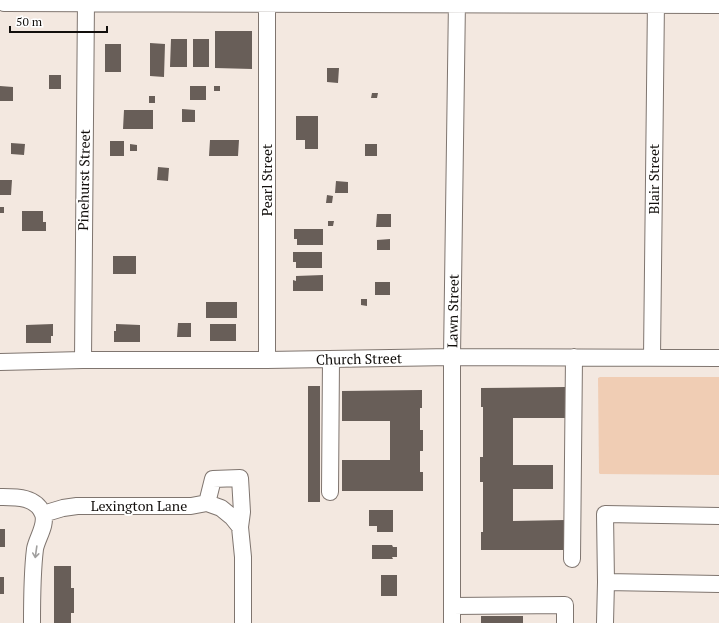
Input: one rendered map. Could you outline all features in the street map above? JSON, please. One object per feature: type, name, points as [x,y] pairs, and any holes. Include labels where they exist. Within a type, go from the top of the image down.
[{"type":"street","name":"Pinehurst Street","points":[[83,360],[86,2]]},
{"type":"street","name":"Pearl Street","points":[[267,2],[267,360]]},
{"type":"street","points":[[4,3],[656,2],[719,5]]},
{"type":"street","name":"Blair Street","points":[[652,358],[656,2]]},
{"type":"street","name":"Lawn Street","points":[[452,623],[452,357],[457,3]]},
{"type":"street","name":"Church Street","points":[[0,362],[452,357],[719,358]]},
{"type":"street","points":[[572,559],[574,357]]},
{"type":"street","points":[[330,492],[331,359]]},
{"type":"street","points":[[207,503],[213,479],[240,478],[242,512],[236,522],[243,557],[243,617]]},
{"type":"street","points":[[0,497],[15,497],[30,500],[37,505],[43,514],[42,528],[36,548],[32,623]]},
{"type":"street","name":"Lexington Lane","points":[[43,514],[63,508],[77,506],[191,506],[207,503],[221,508],[236,522]]},
{"type":"street","points":[[605,623],[606,514],[719,516]]},
{"type":"street","points":[[606,582],[719,584]]},
{"type":"street","points":[[452,606],[565,605],[565,623]]},
{"type":"shaded area","points":[[719,377],[719,475],[600,474],[598,378]]},
{"type":"building","points":[[215,31],[252,31],[252,69],[215,68]]},
{"type":"building","points":[[171,39],[187,39],[187,67],[170,67]]},
{"type":"building","points":[[193,39],[209,39],[209,67],[193,67]]},
{"type":"building","points":[[150,43],[165,44],[164,77],[150,76]]},
{"type":"building","points":[[105,44],[121,44],[121,72],[105,72]]},
{"type":"building","points":[[327,68],[339,68],[338,83],[327,82]]},
{"type":"building","points":[[49,75],[61,75],[61,89],[49,89]]},
{"type":"building","points":[[0,86],[13,87],[13,101],[0,101]]},
{"type":"building","points":[[190,86],[206,86],[206,100],[190,100]]},
{"type":"building","points":[[214,86],[220,86],[220,91],[214,91]]},
{"type":"building","points":[[372,93],[378,93],[377,98],[371,98]]},
{"type":"building","points":[[149,96],[155,96],[155,103],[149,103]]},
{"type":"building","points":[[182,109],[195,110],[195,122],[182,122]]},
{"type":"building","points":[[124,110],[153,110],[153,129],[123,129]]},
{"type":"building","points":[[296,116],[318,116],[318,149],[305,149],[305,140],[296,140]]},
{"type":"building","points":[[210,140],[239,140],[238,156],[209,156]]},
{"type":"building","points":[[110,141],[124,141],[124,156],[110,156]]},
{"type":"building","points":[[11,143],[25,144],[24,155],[11,154]]},
{"type":"building","points":[[130,144],[137,145],[137,151],[130,151]]},
{"type":"building","points":[[365,144],[377,144],[377,156],[365,156]]},
{"type":"building","points":[[158,167],[169,168],[168,181],[157,180]]},
{"type":"building","points":[[0,180],[12,180],[11,195],[0,195]]},
{"type":"building","points":[[336,181],[348,182],[348,193],[335,193]]},
{"type":"building","points":[[327,195],[333,196],[332,203],[326,203]]},
{"type":"building","points":[[0,207],[4,207],[4,213],[0,213]]},
{"type":"building","points":[[22,211],[43,211],[43,222],[46,222],[46,231],[22,231]]},
{"type":"building","points":[[377,214],[391,214],[391,227],[376,227]]},
{"type":"building","points":[[328,221],[334,221],[333,226],[328,226]]},
{"type":"building","points":[[294,229],[323,229],[323,245],[297,245],[297,239],[294,239]]},
{"type":"building","points":[[390,239],[390,250],[377,250],[377,240]]},
{"type":"building","points":[[293,252],[322,252],[322,268],[296,268],[296,262],[293,262]]},
{"type":"building","points":[[113,256],[136,256],[136,274],[113,274]]},
{"type":"building","points":[[323,275],[323,291],[293,291],[293,280],[296,281],[296,276]]},
{"type":"building","points":[[375,282],[390,282],[390,295],[375,295]]},
{"type":"building","points":[[361,299],[367,299],[367,306],[361,305]]},
{"type":"building","points":[[206,302],[237,302],[237,318],[206,318]]},
{"type":"building","points":[[178,323],[191,323],[191,337],[177,337]]},
{"type":"building","points":[[53,324],[53,336],[51,336],[51,343],[26,343],[26,325]]},
{"type":"building","points":[[116,324],[140,325],[140,342],[114,342],[114,331],[116,331]]},
{"type":"building","points":[[210,324],[236,324],[236,341],[210,341]]},
{"type":"building","points":[[308,386],[320,386],[320,502],[308,502]]},
{"type":"building","points":[[566,387],[566,418],[513,418],[513,465],[553,465],[553,489],[513,489],[513,521],[566,520],[566,550],[481,550],[481,532],[483,532],[483,482],[480,482],[480,457],[483,457],[483,407],[481,407],[481,388]]},
{"type":"building","points":[[422,390],[420,430],[423,430],[423,451],[420,451],[420,472],[423,472],[423,491],[342,491],[342,460],[390,460],[390,421],[342,421],[342,391]]},
{"type":"building","points":[[369,510],[393,510],[393,532],[377,532],[377,526],[369,526]]},
{"type":"building","points":[[0,529],[5,529],[5,547],[0,547]]},
{"type":"building","points":[[372,545],[392,545],[393,547],[397,547],[397,557],[392,557],[393,559],[372,559]]},
{"type":"building","points":[[54,566],[71,566],[71,588],[74,588],[74,613],[71,613],[71,623],[54,623]]},
{"type":"building","points":[[381,575],[397,575],[397,596],[381,596]]},
{"type":"building","points":[[0,577],[4,577],[4,594],[0,594]]},
{"type":"building","points":[[481,616],[523,616],[523,623],[481,623]]}]
